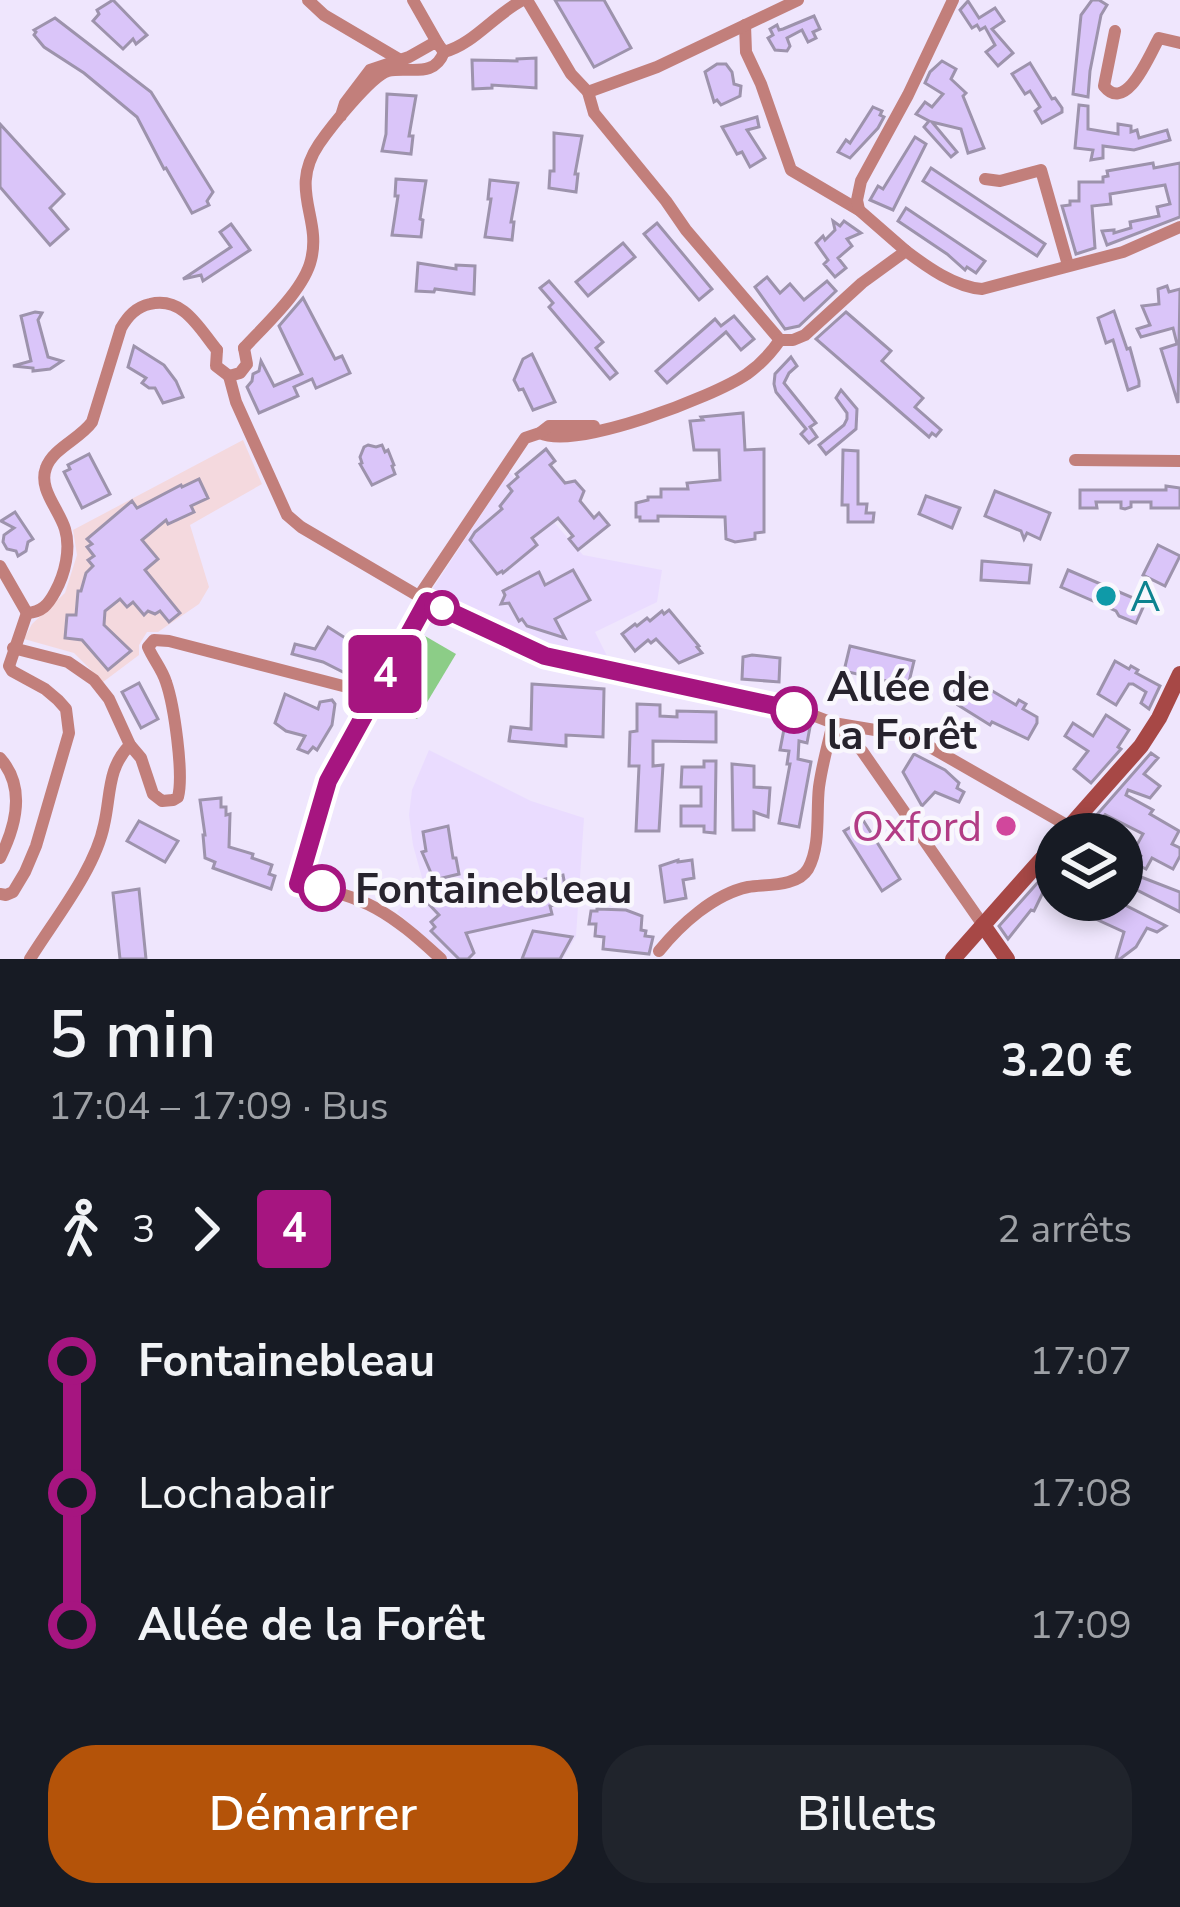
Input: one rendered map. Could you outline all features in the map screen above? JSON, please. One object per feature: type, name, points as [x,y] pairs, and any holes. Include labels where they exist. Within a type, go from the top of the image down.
[{"type":"street","points":[[308,0],[324,15],[421,71]]},
{"type":"street","points":[[244,348],[309,268],[313,246],[305,192],[307,169],[318,146],[382,74],[421,71],[437,64],[441,48],[413,0]]},
{"type":"street","points":[[375,67],[414,55],[426,46],[461,45],[525,0],[571,74],[588,92],[594,113],[618,146],[781,340]]},
{"type":"street","points":[[588,92],[657,67],[798,0]]},
{"type":"street","points":[[859,210],[861,181],[952,0]]},
{"type":"street","points":[[745,26],[746,52],[790,170],[859,210],[921,262],[972,289],[1123,252],[1180,226]]},
{"type":"street","points":[[1115,32],[1104,86],[1112,94],[1128,89],[1160,38],[1180,44]]},
{"type":"street","points":[[340,116],[350,94],[375,67],[376,47]]},
{"type":"street","points":[[985,179],[1000,181],[1041,170],[1069,266]]},
{"type":"street","points":[[441,959],[382,910],[345,893],[298,884],[324,789],[423,598],[522,441],[549,426],[622,423],[717,391],[762,362],[781,340],[805,334],[906,251]]},
{"type":"street","points":[[27,613],[40,611],[48,603],[59,586],[67,554],[64,526],[44,484],[47,464],[92,422],[127,318],[152,304],[176,304],[217,350],[216,366],[229,376],[236,402],[287,514],[301,527],[423,598],[545,656],[920,739],[1040,813]]},
{"type":"street","points":[[217,350],[230,342],[244,348],[245,369],[229,376]]},
{"type":"street","points":[[1075,460],[1180,461]]},
{"type":"street","points":[[0,566],[27,613],[9,661],[12,671],[58,700],[66,709],[69,733],[25,872],[13,892],[0,894]]},
{"type":"street","points":[[14,649],[54,656],[94,680],[141,758],[157,797],[168,801],[178,797],[180,782],[172,707],[165,678],[148,647],[154,640],[374,694]]},
{"type":"street","points":[[1082,813],[1141,746],[1180,674]]},
{"type":"street","points":[[833,723],[862,752],[1007,959]]},
{"type":"street","points":[[659,951],[681,927],[724,896],[804,875],[814,853],[819,791],[833,723]]},
{"type":"street","points":[[862,752],[864,739],[875,729]]},
{"type":"street","points":[[30,959],[94,854],[105,825],[112,769],[130,745]]},
{"type":"street","points":[[0,758],[9,768],[16,801],[10,838],[0,858]]},
{"type":"street","points":[[953,959],[1035,866]]},
{"type":"shaded area","points":[[243,440],[262,484],[190,525],[209,587],[199,604],[158,632],[147,632],[139,655],[103,682],[74,653],[24,639],[32,624],[65,593],[77,555],[73,530]]},
{"type":"shaded area","points":[[509,472],[583,555],[662,570],[657,602],[595,632],[607,656],[558,649],[432,590]]},
{"type":"shaded area","points":[[429,750],[531,801],[584,818],[576,936],[563,959],[448,959],[397,912],[423,881],[409,815],[412,790]]},
{"type":"green space","points":[[425,636],[456,654],[417,719],[387,702]]},
{"type":"building","points":[[113,0],[147,35],[123,49],[93,21],[97,10]]},
{"type":"building","points":[[555,0],[604,0],[631,48],[594,67]]},
{"type":"building","points":[[1092,0],[1107,5],[1101,15],[1088,97],[1073,94],[1081,15]]},
{"type":"building","points":[[968,1],[979,18],[995,8],[1004,21],[992,29],[1013,53],[998,66],[986,52],[995,45],[985,27],[972,28],[960,10]]},
{"type":"building","points":[[814,16],[820,29],[813,32],[816,38],[808,42],[802,30],[787,38],[787,51],[775,50],[768,38],[773,35],[770,29],[777,25],[783,29]]},
{"type":"building","points":[[55,18],[151,92],[213,192],[209,205],[192,213],[137,117],[34,35],[34,30]]},
{"type":"building","points":[[536,58],[536,88],[492,85],[473,89],[472,60]]},
{"type":"building","points":[[942,61],[956,69],[951,79],[966,93],[963,96],[984,148],[968,153],[961,129],[932,122],[957,152],[951,157],[924,127],[929,121],[916,114],[925,102],[932,107],[943,94],[925,83]]},
{"type":"building","points":[[1030,63],[1062,108],[1042,123],[1035,111],[1040,107],[1012,74]]},
{"type":"building","points":[[726,64],[734,84],[741,86],[740,96],[721,105],[714,102],[705,72]]},
{"type":"building","points":[[387,94],[416,96],[411,154],[382,151]]},
{"type":"building","points":[[1079,105],[1088,106],[1088,129],[1118,134],[1118,124],[1131,126],[1139,138],[1167,130],[1170,140],[1134,150],[1103,146],[1103,158],[1091,160],[1093,150],[1075,148]]},
{"type":"building","points":[[873,107],[884,117],[878,128],[850,158],[838,152],[846,140],[850,143]]},
{"type":"building","points":[[757,117],[759,127],[747,130],[765,158],[750,167],[722,127]]},
{"type":"building","points":[[0,124],[64,194],[50,208],[68,229],[50,245],[0,187]]},
{"type":"building","points":[[554,133],[582,136],[576,192],[549,188]]},
{"type":"building","points":[[915,137],[926,144],[893,210],[870,200],[878,186],[883,189]]},
{"type":"building","points":[[1153,163],[1154,168],[1180,163],[1180,217],[1107,245],[1102,231],[1131,228],[1130,222],[1159,216],[1157,207],[1170,204],[1165,185],[1110,194],[1111,204],[1092,206],[1095,248],[1076,254],[1062,206],[1079,201],[1079,182],[1103,182],[1107,171]]},
{"type":"building","points":[[931,168],[1045,244],[1037,256],[923,181]]},
{"type":"building","points":[[396,179],[426,181],[421,237],[392,235]]},
{"type":"building","points":[[490,180],[518,183],[512,240],[485,237]]},
{"type":"building","points":[[906,208],[985,261],[976,273],[965,270],[898,221]]},
{"type":"building","points":[[833,221],[840,226],[844,221],[861,233],[847,239],[852,246],[838,258],[846,268],[835,277],[816,243],[835,230]]},
{"type":"building","points":[[657,223],[712,289],[699,300],[644,234]]},
{"type":"building","points":[[231,224],[250,250],[203,281],[201,275],[183,279],[231,247],[220,232]]},
{"type":"building","points":[[623,243],[635,257],[588,296],[576,282]]},
{"type":"building","points":[[418,263],[456,269],[456,265],[475,266],[474,294],[416,291]]},
{"type":"building","points":[[767,277],[780,293],[790,284],[804,300],[827,281],[836,291],[799,326],[785,329],[755,287]]},
{"type":"building","points":[[549,281],[603,342],[596,348],[617,373],[610,379],[549,307],[553,303],[540,288]]},
{"type":"building","points":[[1167,286],[1169,292],[1180,289],[1178,403],[1161,349],[1177,344],[1173,328],[1141,337],[1137,329],[1150,325],[1142,306],[1159,304],[1158,289]]},
{"type":"building","points":[[303,298],[335,359],[342,356],[350,373],[316,388],[312,379],[294,387],[298,396],[259,413],[247,387],[261,361],[274,386],[302,374],[279,326]]},
{"type":"building","points":[[1114,311],[1139,381],[1139,386],[1128,390],[1113,340],[1106,343],[1098,318]]},
{"type":"building","points":[[846,312],[891,351],[882,361],[923,398],[915,407],[941,430],[936,436],[929,437],[816,339]]},
{"type":"building","points":[[42,313],[38,320],[48,357],[62,361],[50,369],[33,371],[13,366],[31,361],[21,316]]},
{"type":"building","points":[[734,316],[754,339],[741,350],[726,332],[667,383],[656,371],[715,319],[721,326]]},
{"type":"building","points":[[134,346],[164,365],[183,397],[163,403],[155,388],[142,383],[146,378],[128,367]]},
{"type":"building","points":[[532,354],[555,402],[533,410],[514,380],[523,359]]},
{"type":"building","points":[[791,357],[797,366],[784,383],[816,423],[810,427],[817,437],[809,443],[801,434],[806,429],[774,384],[775,374]]},
{"type":"building","points":[[841,390],[857,409],[856,429],[826,454],[819,445],[847,419],[836,398]]},
{"type":"building","points":[[743,413],[745,450],[764,449],[764,532],[755,533],[755,539],[735,542],[726,539],[725,517],[658,516],[658,521],[640,521],[636,503],[661,497],[661,489],[688,489],[687,483],[720,480],[719,450],[694,450],[690,421]]},
{"type":"building","points":[[368,445],[388,450],[395,474],[372,485],[360,464]]},
{"type":"building","points":[[546,449],[555,461],[550,465],[565,483],[575,481],[584,491],[580,501],[594,518],[599,513],[609,525],[578,550],[558,518],[532,538],[537,545],[497,574],[470,540],[502,509],[516,474]]},
{"type":"building","points":[[843,450],[858,451],[858,504],[867,504],[866,513],[874,513],[873,522],[848,522],[848,505],[842,505]]},
{"type":"building","points":[[89,454],[110,494],[82,508],[64,472]]},
{"type":"building","points":[[199,479],[208,498],[191,506],[194,512],[168,524],[166,520],[142,540],[158,559],[145,570],[180,613],[169,622],[160,611],[144,615],[133,602],[127,607],[120,599],[105,611],[104,625],[131,651],[108,670],[82,640],[65,638],[67,615],[76,615],[78,591],[93,566],[88,560],[94,556],[87,547],[92,544],[87,539],[132,501],[137,508]]},
{"type":"building","points":[[1166,486],[1180,488],[1180,508],[1131,502],[1125,509],[1121,502],[1096,502],[1097,508],[1080,508],[1080,490],[1166,490]]},
{"type":"building","points":[[995,491],[1050,513],[1040,539],[1027,533],[1024,539],[1021,531],[985,516]]},
{"type":"building","points":[[926,496],[960,508],[952,528],[919,514]]},
{"type":"building","points":[[15,512],[33,539],[18,556],[3,542],[14,528],[1,521]]},
{"type":"building","points":[[1158,545],[1180,556],[1165,586],[1143,575]]},
{"type":"building","points":[[982,561],[1031,565],[1029,583],[981,580]]},
{"type":"building","points":[[573,570],[590,600],[555,619],[565,638],[527,626],[509,603],[501,604],[503,591],[539,572],[545,585]]},
{"type":"building","name":"A","points":[[1068,570],[1145,603],[1136,623],[1061,587]]},
{"type":"building","points":[[669,610],[702,653],[679,663],[656,639],[635,651],[622,634]]},
{"type":"building","points":[[328,627],[361,648],[359,652],[365,655],[356,671],[351,668],[347,674],[292,654],[295,644],[315,649]]},
{"type":"building","points":[[850,646],[914,661],[908,686],[844,671]]},
{"type":"building","points":[[743,657],[780,658],[779,682],[742,679]]},
{"type":"building","points":[[1115,661],[1160,686],[1149,709],[1141,703],[1146,692],[1133,684],[1116,705],[1098,694]]},
{"type":"building","points":[[967,676],[1016,705],[1019,700],[1026,704],[1023,709],[1037,717],[1028,739],[990,725],[958,705],[961,700],[952,695],[954,687]]},
{"type":"building","points":[[139,683],[158,719],[141,728],[122,692]]},
{"type":"building","points":[[532,684],[604,689],[603,737],[566,735],[566,746],[509,741],[511,727],[531,729]]},
{"type":"building","points":[[285,694],[318,709],[320,702],[335,704],[332,725],[317,750],[298,749],[305,736],[275,723]]},
{"type":"building","points":[[637,704],[660,705],[660,716],[677,717],[677,711],[716,712],[716,742],[653,741],[653,766],[663,765],[659,831],[636,831],[639,766],[629,766]]},
{"type":"building","points":[[1106,715],[1129,730],[1121,749],[1091,783],[1074,769],[1088,751],[1065,736],[1073,723],[1093,736]]},
{"type":"building","points":[[785,724],[810,727],[807,743],[799,741],[798,759],[811,762],[799,827],[779,823],[790,764],[789,751],[780,750]]},
{"type":"building","points":[[1151,753],[1158,758],[1144,774],[1160,786],[1150,798],[1128,790],[1126,795],[1179,831],[1172,844],[1180,848],[1180,856],[1173,869],[1152,858],[1143,868],[1143,813],[1098,813]]},
{"type":"building","points":[[914,754],[959,783],[957,788],[964,792],[959,802],[935,792],[922,806],[903,772]]},
{"type":"building","points":[[704,761],[716,761],[715,833],[704,832],[704,826],[681,826],[681,806],[701,806],[701,787],[681,787],[682,767],[704,767]]},
{"type":"building","points":[[732,764],[754,766],[754,787],[770,788],[768,817],[754,812],[754,830],[733,830]]},
{"type":"building","points":[[221,798],[221,807],[230,814],[229,847],[272,865],[271,889],[213,868],[215,862],[205,858],[200,800]]},
{"type":"building","points":[[863,820],[900,879],[882,891],[844,831]]},
{"type":"building","points":[[139,821],[178,841],[165,862],[127,841]]},
{"type":"building","points":[[448,826],[459,874],[434,880],[422,852],[426,851],[423,832]]},
{"type":"building","points":[[692,860],[694,878],[683,880],[686,898],[665,902],[660,866]]},
{"type":"building","points":[[563,875],[568,902],[550,906],[552,914],[466,933],[474,953],[468,959],[459,959],[431,931],[435,927],[431,922],[439,915],[426,901],[446,898],[450,903],[470,884],[472,892],[529,889],[528,883]]},
{"type":"building","points":[[1143,878],[1180,892],[1180,912],[1143,893]]},
{"type":"building","points":[[1035,886],[1034,911],[1008,939],[999,926]]},
{"type":"building","points":[[139,889],[146,959],[120,959],[113,893]]},
{"type":"building","points":[[591,911],[642,916],[641,930],[653,937],[649,954],[603,949],[604,937],[595,936],[596,924],[589,924]]},
{"type":"building","points":[[1143,914],[1166,926],[1157,932],[1147,928],[1136,947],[1116,959],[1124,932],[1100,921],[1143,921]]},
{"type":"building","points":[[533,931],[572,937],[560,959],[522,959]]},
{"type":"bus line","name":"4","points":[[322,888],[298,884],[324,789],[427,601],[545,656],[794,710]]},
{"type":"place","name":"A","points":[[1106,596]]},
{"type":"place","name":"Allée de la Forêt","points":[[794,710]]},
{"type":"place","name":"Oxford","points":[[1006,826]]},
{"type":"place","name":"Fontainebleau","points":[[322,888]]}]
